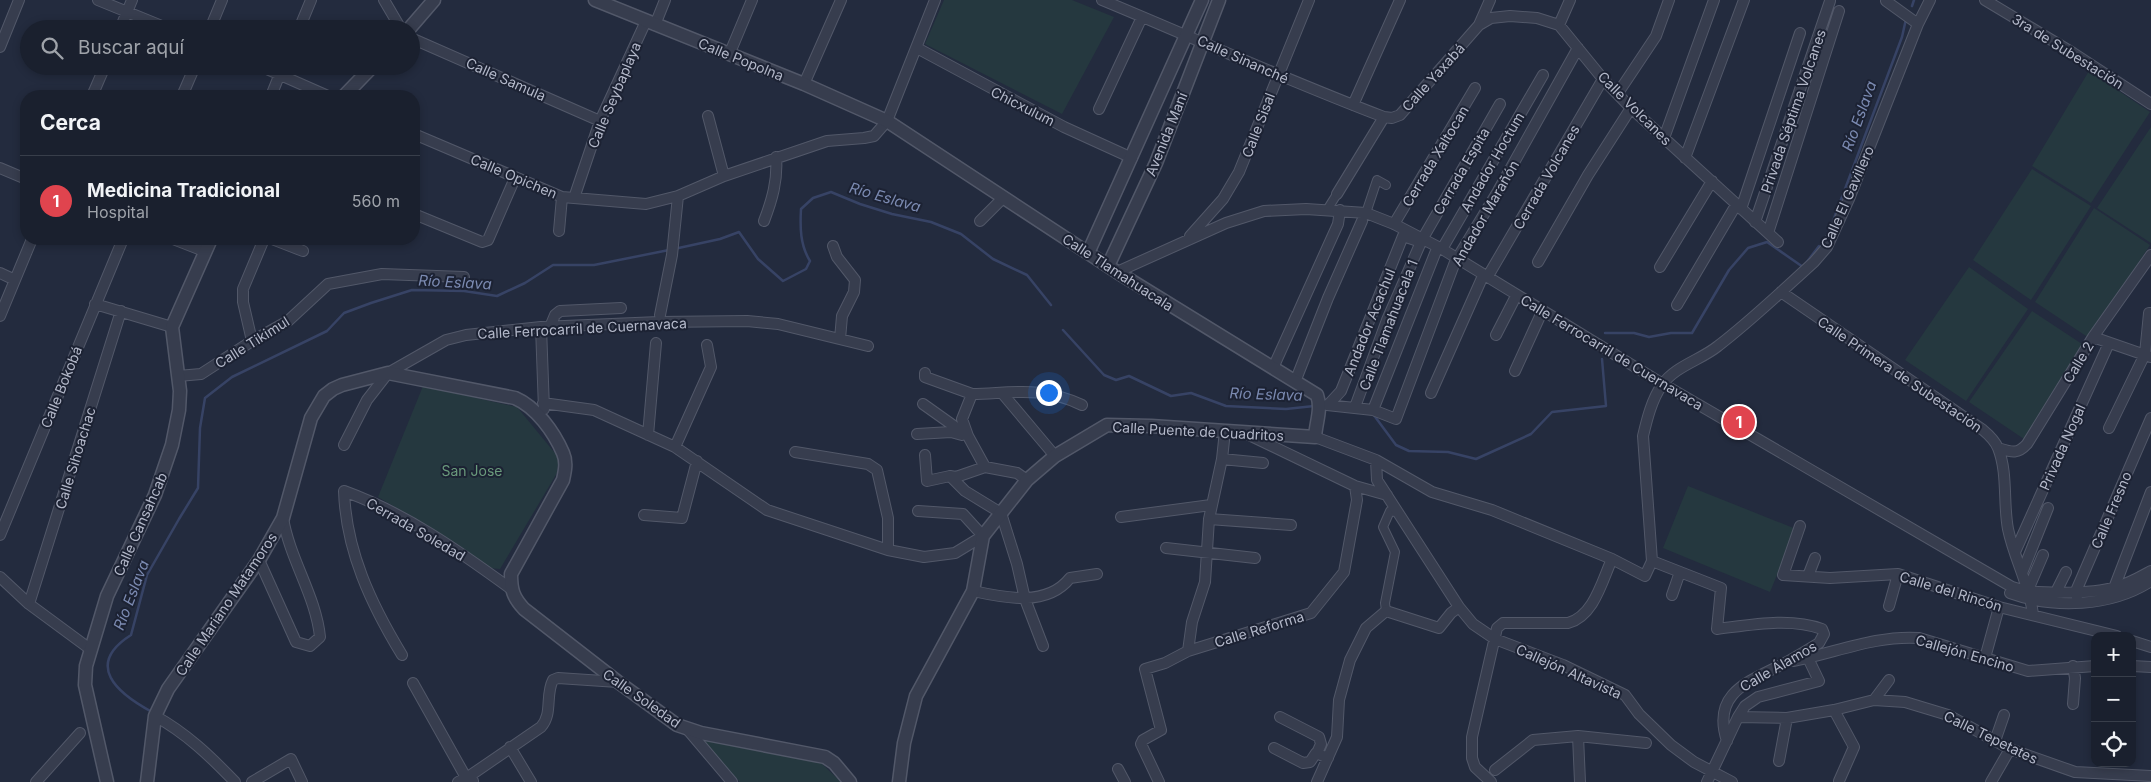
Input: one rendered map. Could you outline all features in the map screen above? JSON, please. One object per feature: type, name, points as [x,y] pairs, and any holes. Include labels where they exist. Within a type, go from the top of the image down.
[{"type":"street","points":[[0,46],[19,0]]},
{"type":"street","points":[[98,0],[146,20]]},
{"type":"street","points":[[124,20],[132,0]]},
{"type":"street","points":[[214,20],[222,0]]},
{"type":"street","points":[[303,20],[311,0]]},
{"type":"street","points":[[384,0],[395,20]]},
{"type":"street","points":[[417,20],[434,0]]},
{"type":"street","name":"Calle Popolna","points":[[595,0],[804,84],[887,121]]},
{"type":"street","name":"Calle Seybaplaya","points":[[574,198],[600,121],[650,23],[665,0]]},
{"type":"street","points":[[729,55],[752,0]]},
{"type":"street","points":[[804,84],[841,0]]},
{"type":"street","points":[[887,121],[935,0]]},
{"type":"street","name":"Calle Sinanché","points":[[1102,0],[1187,34],[1277,75],[1384,117]]},
{"type":"street","name":"Avenida Maní","points":[[1088,253],[1202,0]]},
{"type":"street","name":"Avenida Maní","points":[[1112,269],[1219,0]]},
{"type":"street","name":"Calle Sisal","points":[[1187,239],[1223,199],[1239,172],[1309,0]]},
{"type":"street","points":[[1353,105],[1400,0]]},
{"type":"street","name":"Calle Yaxabá","points":[[1337,194],[1384,117],[1392,118],[1400,115],[1479,26],[1490,0]]},
{"type":"street","points":[[1479,26],[1491,18],[1510,16],[1537,18],[1559,25],[1570,0]]},
{"type":"street","points":[[1618,93],[1656,36],[1669,0]]},
{"type":"street","points":[[1664,138],[1714,0]]},
{"type":"street","points":[[1686,158],[1744,0]]},
{"type":"street","name":"Calle El Gavillero","points":[[1661,386],[1682,367],[1718,346],[1781,292],[1814,262],[1827,247],[1849,199],[1918,24],[1930,0]]},
{"type":"street","name":"3ra de Subestación","points":[[1985,0],[2073,53],[2151,104]]},
{"type":"street","name":"Privada Séptima Volcanes","points":[[1755,222],[1830,1]]},
{"type":"street","points":[[1886,2],[1918,24]]},
{"type":"street","points":[[1768,233],[1839,11]]},
{"type":"street","points":[[1099,109],[1142,16]]},
{"type":"street","name":"Calle Volcanes","points":[[1559,25],[1603,79],[1631,108],[1778,242]]},
{"type":"street","points":[[1678,306],[1739,207],[1800,33]]},
{"type":"street","name":"Calle Samula","points":[[420,42],[600,121]]},
{"type":"street","name":"Chicxulum","points":[[917,48],[1048,118],[1132,158]]},
{"type":"street","name":"Andador Marañón","points":[[1373,410],[1396,419],[1456,260],[1498,191],[1578,48]]},
{"type":"street","points":[[95,90],[101,75]]},
{"type":"street","points":[[184,90],[190,75]]},
{"type":"street","points":[[274,90],[280,75]]},
{"type":"street","points":[[291,75],[317,90]]},
{"type":"street","points":[[350,90],[364,75]]},
{"type":"street","name":"Andador Hoctum","points":[[1373,410],[1439,250],[1543,75]]},
{"type":"street","name":"Cerrada Volcanes","points":[[1431,394],[1485,277],[1603,79]]},
{"type":"street","name":"Cerrada Xaltocan","points":[[1394,224],[1476,88]]},
{"type":"street","name":"Cerrada Espita","points":[[1422,240],[1500,104]]},
{"type":"street","points":[[1538,262],[1588,175],[1631,108]]},
{"type":"street","points":[[708,116],[724,176]]},
{"type":"street","name":"Calle Tlamahuacala","points":[[887,121],[1112,269],[1317,395],[1325,405]]},
{"type":"street","name":"Calle Opichen","points":[[420,137],[562,196],[646,204],[678,196],[724,176],[827,141],[874,136],[887,121]]},
{"type":"street","points":[[764,221],[772,199],[777,171],[776,157]]},
{"type":"street","points":[[0,168],[20,176]]},
{"type":"street","points":[[420,216],[482,242],[488,240],[516,178]]},
{"type":"street","points":[[1295,382],[1328,298],[1364,217],[1377,180],[1386,185]]},
{"type":"street","points":[[1660,266],[1712,181]]},
{"type":"street","points":[[1327,210],[1337,194]]},
{"type":"street","points":[[559,231],[562,196]]},
{"type":"street","points":[[660,314],[672,255],[678,196]]},
{"type":"street","points":[[980,221],[1003,198]]},
{"type":"street","name":"Calle Ferrocarril de Cuernavaca","points":[[1112,269],[1245,215],[1290,209],[1340,210],[1394,224],[1485,277],[1661,386]]},
{"type":"street","points":[[1273,368],[1338,224],[1340,210]]},
{"type":"street","name":"Calle Ferrocarril de Cuernavaca","points":[[1403,236],[1422,240]]},
{"type":"street","name":"Andador Acachul","points":[[1325,405],[1341,391],[1403,236]]},
{"type":"street","name":"Calle Tlamahuacala 1","points":[[1356,408],[1387,320],[1422,240]]},
{"type":"street","points":[[0,316],[30,245]]},
{"type":"street","name":"Calle Bokobá","points":[[0,536],[121,245]]},
{"type":"street","points":[[188,245],[204,251]]},
{"type":"street","name":"Calle Cansahcab","points":[[107,782],[85,685],[86,666],[107,596],[155,495],[172,445],[179,410],[178,376],[172,327],[208,245]]},
{"type":"street","points":[[252,341],[243,302],[243,289],[261,245]]},
{"type":"street","points":[[288,245],[303,251]]},
{"type":"street","points":[[833,246],[837,257],[855,280],[854,292],[842,316],[840,339]]},
{"type":"street","name":"Calle 2","points":[[1998,448],[2014,453],[2021,451],[2027,444],[2093,337],[2151,255]]},
{"type":"street","points":[[0,273],[15,280]]},
{"type":"street","name":"Calle Tikimul","points":[[178,376],[201,374],[252,341],[288,322],[328,284],[382,274],[464,278]]},
{"type":"street","name":"Calle Ferrocarril de Cuernavaca","points":[[1485,277],[1541,314],[1996,587],[2080,602],[2120,597],[2149,576]]},
{"type":"street","name":"Calle Primera de Subestación","points":[[1781,292],[1984,430],[1993,439],[1998,448]]},
{"type":"street","points":[[1496,335],[1515,298]]},
{"type":"street","points":[[96,304],[172,327]]},
{"type":"street","points":[[544,422],[544,330],[560,311],[621,308]]},
{"type":"street","name":"Calle Sihoachac","points":[[29,604],[121,311]]},
{"type":"street","points":[[2109,428],[2148,356],[2148,320],[2149,313],[2151,313]]},
{"type":"street","points":[[1515,371],[1541,314]]},
{"type":"street","name":"Calle Ferrocarril de Cuernavaca","points":[[344,445],[367,400],[388,373],[437,344],[456,337],[659,322],[747,321],[778,324],[868,346]]},
{"type":"street","points":[[544,330],[634,330]]},
{"type":"street","points":[[2093,337],[2148,356]]},
{"type":"street","points":[[648,435],[656,343]]},
{"type":"street","name":"Privada Nogal","points":[[2015,552],[2109,343]]},
{"type":"street","points":[[675,447],[711,367],[707,345]]},
{"type":"street","name":"Calle Mariano Matamoros","points":[[147,782],[155,715],[168,689],[259,560],[283,518],[311,418],[324,396],[342,385],[388,373],[515,398],[525,402],[535,410],[564,454],[566,467],[563,480],[511,574],[510,589]]},
{"type":"street","points":[[925,374],[925,377],[972,394],[1026,390],[1066,397],[1082,404]]},
{"type":"street","points":[[1661,386],[1647,419],[1643,436],[1652,561],[1680,572],[1672,595]]},
{"type":"street","points":[[1002,393],[1055,456]]},
{"type":"street","points":[[972,394],[962,419],[968,436],[985,467]]},
{"type":"street","points":[[543,403],[594,410],[675,447],[767,510],[888,550],[924,557],[955,553],[983,536],[963,514],[918,510]]},
{"type":"street","points":[[923,404],[968,436]]},
{"type":"street","points":[[1315,437],[1316,420],[1325,405],[1373,410]]},
{"type":"street","name":"Calle Fresno","points":[[2076,591],[2151,418]]},
{"type":"street","name":"Calle Puente de Cuadritos","points":[[899,782],[904,743],[916,696],[973,591],[983,536],[1027,480],[1055,456],[1107,425],[1315,437],[1376,460],[1432,492],[1492,510],[1612,559],[1645,576],[1652,561]]},
{"type":"street","points":[[917,434],[951,432],[968,436]]},
{"type":"street","points":[[1188,651],[1192,622],[1205,582],[1209,519],[1222,459],[1225,432]]},
{"type":"street","points":[[1246,434],[1356,486],[1388,496]]},
{"type":"street","points":[[1998,448],[2008,528],[2029,594],[2033,614]]},
{"type":"street","points":[[795,452],[868,464],[877,470],[888,518],[888,550]]},
{"type":"street","points":[[925,455],[927,481],[950,476],[956,477],[985,467],[1017,473],[1027,480]]},
{"type":"street","points":[[1222,459],[1263,463]]},
{"type":"street","name":"Callejón Altavista","points":[[1376,460],[1376,480],[1472,624],[1495,639],[1563,665],[1625,696],[1639,714],[1671,745],[1694,762],[1732,782]]},
{"type":"street","points":[[644,515],[682,518],[698,461]]},
{"type":"street","points":[[950,476],[965,491],[1001,512],[1017,564],[1025,600],[1043,646]]},
{"type":"street","name":"Calle Reforma","points":[[1159,782],[1141,744],[1143,740],[1158,734],[1161,730],[1144,671],[1147,667],[1165,663],[1188,651],[1311,612],[1344,572],[1357,500],[1356,486]]},
{"type":"street","name":"Cerrada Soledad","points":[[402,655],[378,615],[359,571],[344,510],[344,491],[393,513],[457,550],[510,589]]},
{"type":"street","points":[[2114,588],[2151,492]]},
{"type":"street","points":[[1121,517],[1211,505]]},
{"type":"street","points":[[2022,573],[2048,508]]},
{"type":"street","points":[[1386,611],[1385,603],[1395,552],[1383,527],[1390,511],[1396,512]]},
{"type":"street","points":[[259,560],[296,642],[310,646],[320,637],[318,618],[286,538],[283,518]]},
{"type":"street","points":[[1209,519],[1291,526]]},
{"type":"street","name":"Calle del Rincón","points":[[1800,526],[1783,575],[1830,578],[1898,574],[1998,607],[2101,632]]},
{"type":"street","points":[[1166,548],[1255,558]]},
{"type":"street","points":[[2029,594],[2043,555]]},
{"type":"street","points":[[1808,576],[1815,558]]},
{"type":"street","points":[[1491,782],[1475,767],[1472,751],[1479,699],[1497,628],[1503,623],[1568,623],[1577,621],[1585,615],[1612,559]]},
{"type":"street","name":"Calle Álamos","points":[[1680,572],[1721,588],[1717,629],[1774,623],[1814,626],[1822,630],[1824,634],[1819,643],[1736,689],[1724,709],[1724,731],[1727,741]]},
{"type":"street","points":[[2056,592],[2066,572]]},
{"type":"street","points":[[973,591],[1025,600],[1061,589],[1070,578],[1097,574]]},
{"type":"street","points":[[1888,606],[1898,574]]},
{"type":"street","name":"Calle Ferrocarril de Cuernavaca","points":[[2029,594],[2114,588],[2149,576]]},
{"type":"street","points":[[0,577],[29,604],[90,650]]},
{"type":"street","name":"Calle Soledad","points":[[510,589],[513,597],[524,610],[677,725],[688,730],[825,757],[834,762],[850,782]]},
{"type":"street","points":[[2076,591],[2080,602]]},
{"type":"street","points":[[1386,611],[1439,628],[1451,613],[1459,607]]},
{"type":"street","points":[[1985,658],[1998,607]]},
{"type":"street","points":[[1317,782],[1337,736],[1339,700],[1350,660],[1366,628],[1386,611]]},
{"type":"street","name":"Callejón Encino","points":[[1786,662],[1903,637],[1919,638],[2028,671],[2091,666]]},
{"type":"street","points":[[2136,642],[2151,647]]},
{"type":"street","points":[[1707,782],[1738,718],[1746,706],[1758,697],[1819,680],[1808,658]]},
{"type":"street","points":[[2073,666],[2075,678],[2073,704]]},
{"type":"street","points":[[2136,666],[2151,667]]},
{"type":"street","points":[[2026,682],[2028,671]]},
{"type":"street","points":[[458,782],[471,780],[510,748],[541,727],[546,721],[549,687],[553,680],[558,678],[618,682]]},
{"type":"street","points":[[1874,700],[1889,680]]},
{"type":"street","points":[[413,683],[464,774],[471,780]]},
{"type":"street","name":"Calle Tepetates","points":[[1738,718],[1787,718],[1834,710],[1874,700],[1905,702],[1948,715],[2010,750],[2075,772],[2151,776]]},
{"type":"street","points":[[1834,710],[1854,747],[1840,781]]},
{"type":"street","points":[[155,715],[175,727],[207,753],[235,782]]},
{"type":"street","points":[[1995,741],[2004,715]]},
{"type":"street","points":[[1274,748],[1307,764],[1317,753],[1321,744],[1319,737],[1280,717]]},
{"type":"street","points":[[1779,761],[1787,718]]},
{"type":"street","points":[[688,730],[732,782]]},
{"type":"street","points":[[36,782],[80,733]]},
{"type":"street","points":[[1495,770],[1533,740],[1578,736],[1646,742]]},
{"type":"street","points":[[1578,736],[1580,782]]},
{"type":"street","points":[[510,748],[531,782]]},
{"type":"street","points":[[1991,782],[2010,750]]},
{"type":"street","points":[[1317,753],[1328,758]]},
{"type":"street","points":[[252,782],[291,759],[302,782]]},
{"type":"street","points":[[1118,769],[1125,782]]},
{"type":"green space","points":[[944,0],[1072,0],[1114,17],[1062,114],[925,44]]},
{"type":"green space","points":[[2089,71],[2150,112],[2091,203],[2032,166]]},
{"type":"green space","points":[[2151,127],[2151,243],[2097,208]]},
{"type":"green space","points":[[2032,169],[2091,206],[2031,300],[1973,260]]},
{"type":"green space","points":[[2094,208],[2150,245],[2089,338],[2035,302]]},
{"type":"green space","points":[[1969,267],[2028,309],[1966,401],[1905,360]]},
{"type":"green space","points":[[2032,311],[2085,346],[2024,439],[1969,402]]},
{"type":"green space","name":"San Jose","points":[[423,386],[517,407],[559,458],[557,473],[500,569],[489,568],[457,544],[378,497]]},
{"type":"green space","points":[[1688,486],[1796,529],[1770,592],[1663,548]]},
{"type":"green space","points":[[699,739],[821,763],[841,782],[740,782]]},
{"type":"waterway","name":"Río Eslava","points":[[1912,6],[1914,0]]},
{"type":"waterway","name":"Río Eslava","points":[[1833,221],[1902,37],[1906,19]]},
{"type":"waterway","name":"Río Eslava","points":[[674,249],[720,239],[739,232],[758,259],[783,281],[806,269],[810,261],[802,242],[801,209],[813,198],[831,192],[860,204],[892,214],[931,222],[961,234],[993,259],[1027,275],[1051,305]]},
{"type":"waterway","name":"Río Eslava","points":[[1605,333],[1634,333],[1649,337],[1671,333],[1692,333],[1729,270],[1748,248],[1767,242],[1803,267],[1819,246]]},
{"type":"waterway","name":"Río Eslava","points":[[152,712],[127,696],[111,678],[108,668],[110,657],[117,646],[131,635],[147,575],[198,488],[200,428],[205,398],[232,377],[327,331],[344,313],[371,303],[412,290],[464,291],[497,296],[525,283],[553,265],[594,265],[669,250]]},
{"type":"waterway","name":"Río Eslava","points":[[1063,330],[1104,375],[1116,380],[1129,376],[1171,396],[1191,393],[1226,406],[1286,409],[1314,406]]},
{"type":"waterway","name":"Río Eslava","points":[[1373,414],[1396,445],[1409,451],[1448,452],[1476,459],[1531,434],[1552,412],[1606,406],[1602,359]]},
{"type":"place","name":"Medicina Tradicional","points":[[1739,422]]}]
